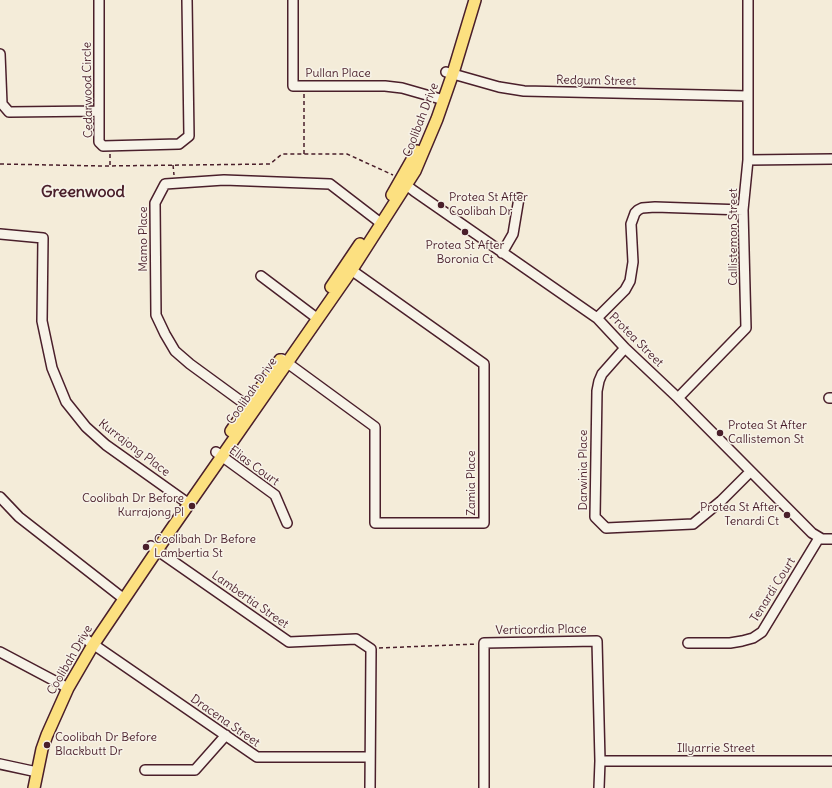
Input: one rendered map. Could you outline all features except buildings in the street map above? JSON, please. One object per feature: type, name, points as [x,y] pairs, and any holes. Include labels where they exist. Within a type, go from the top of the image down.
[{"type":"main road","name":"Coolibah Drive","points":[[449,72],[468,0]]},
{"type":"main road","name":"Coolibah Drive","points":[[26,788],[33,771],[41,730],[64,686],[90,642],[315,317],[404,183],[440,99],[475,0]]},
{"type":"main road","name":"Coolibah Drive","points":[[33,771],[34,788]]},
{"type":"street","name":"Cedarwood Circle","points":[[99,0],[100,142],[104,146],[179,144],[189,136],[187,0]]},
{"type":"street","name":"Pullan Place","points":[[293,0],[293,86],[384,86],[402,88],[440,99]]},
{"type":"street","name":"Callistemon Street","points":[[678,398],[746,328],[743,210],[748,160],[748,0]]},
{"type":"street","points":[[0,54],[2,104],[9,112],[99,111]]},
{"type":"street","name":"Redgum Street","points":[[449,72],[499,87],[524,91],[748,96]]},
{"type":"street","points":[[748,160],[832,159]]},
{"type":"street","name":"Mamo Place","points":[[251,409],[190,364],[175,351],[164,334],[156,315],[154,203],[165,184],[224,180],[330,184],[379,222]]},
{"type":"street","name":"Protea Street","points":[[404,183],[597,318],[625,348],[678,398],[750,472],[812,533],[819,538]]},
{"type":"street","points":[[502,253],[513,234],[519,198]]},
{"type":"street","points":[[597,318],[625,290],[630,281],[633,262],[631,224],[635,213],[638,210],[642,208],[655,207],[743,210]]},
{"type":"street","name":"Kurrajong Place","points":[[0,234],[43,238],[42,321],[52,368],[66,402],[86,427],[106,445],[186,502]]},
{"type":"street","name":"Zamia Place","points":[[284,361],[375,427],[375,522],[484,522],[484,364],[348,268]]},
{"type":"street","points":[[261,276],[315,317]]},
{"type":"street","name":"Darwinia Place","points":[[625,348],[602,374],[597,391],[595,517],[606,528],[692,524],[721,502],[750,472]]},
{"type":"street","name":"Elias Court","points":[[219,455],[275,495],[287,522]]},
{"type":"street","points":[[0,497],[19,518],[121,597]]},
{"type":"street","points":[[819,538],[832,539]]},
{"type":"street","name":"Tenardi Court","points":[[688,644],[730,643],[753,638],[762,632],[819,538]]},
{"type":"street","name":"Lambertia Street","points":[[154,548],[290,642],[356,639],[371,649]]},
{"type":"street","name":"Verticordia Place","points":[[484,788],[484,644],[597,641],[600,761],[598,788]]},
{"type":"street","name":"Dracena Street","points":[[90,642],[257,757],[370,757]]},
{"type":"street","points":[[370,788],[371,649]]},
{"type":"street","points":[[0,652],[64,686]]},
{"type":"street","points":[[145,770],[195,770],[226,735]]},
{"type":"street","name":"Illyarrie Street","points":[[600,761],[832,761]]},
{"type":"street","points":[[0,764],[33,771]]},
{"type":"path","points":[[304,86],[304,154]]},
{"type":"path","points":[[110,146],[110,166]]},
{"type":"path","points":[[0,164],[110,166],[270,164],[282,154],[347,154],[394,176],[404,183]]},
{"type":"path","points":[[371,649],[484,644]]},
{"type":"place","name":"Protea St After Coolibah Dr","points":[[441,205]]},
{"type":"place","name":"Protea St After Boronia Ct","points":[[465,232]]},
{"type":"place","name":"Protea St After Callistemon St","points":[[720,433]]},
{"type":"place","name":"Coolibah Dr Before Kurrajong Pl","points":[[192,506]]},
{"type":"place","name":"Protea St After Tenardi Ct","points":[[787,515]]},
{"type":"place","name":"Coolibah Dr Before Lambertia St","points":[[146,547]]},
{"type":"place","name":"Coolibah Dr Before Blackbutt Dr","points":[[47,745]]},
{"type":"district","name":"Greenwood","points":[[83,192]]}]
